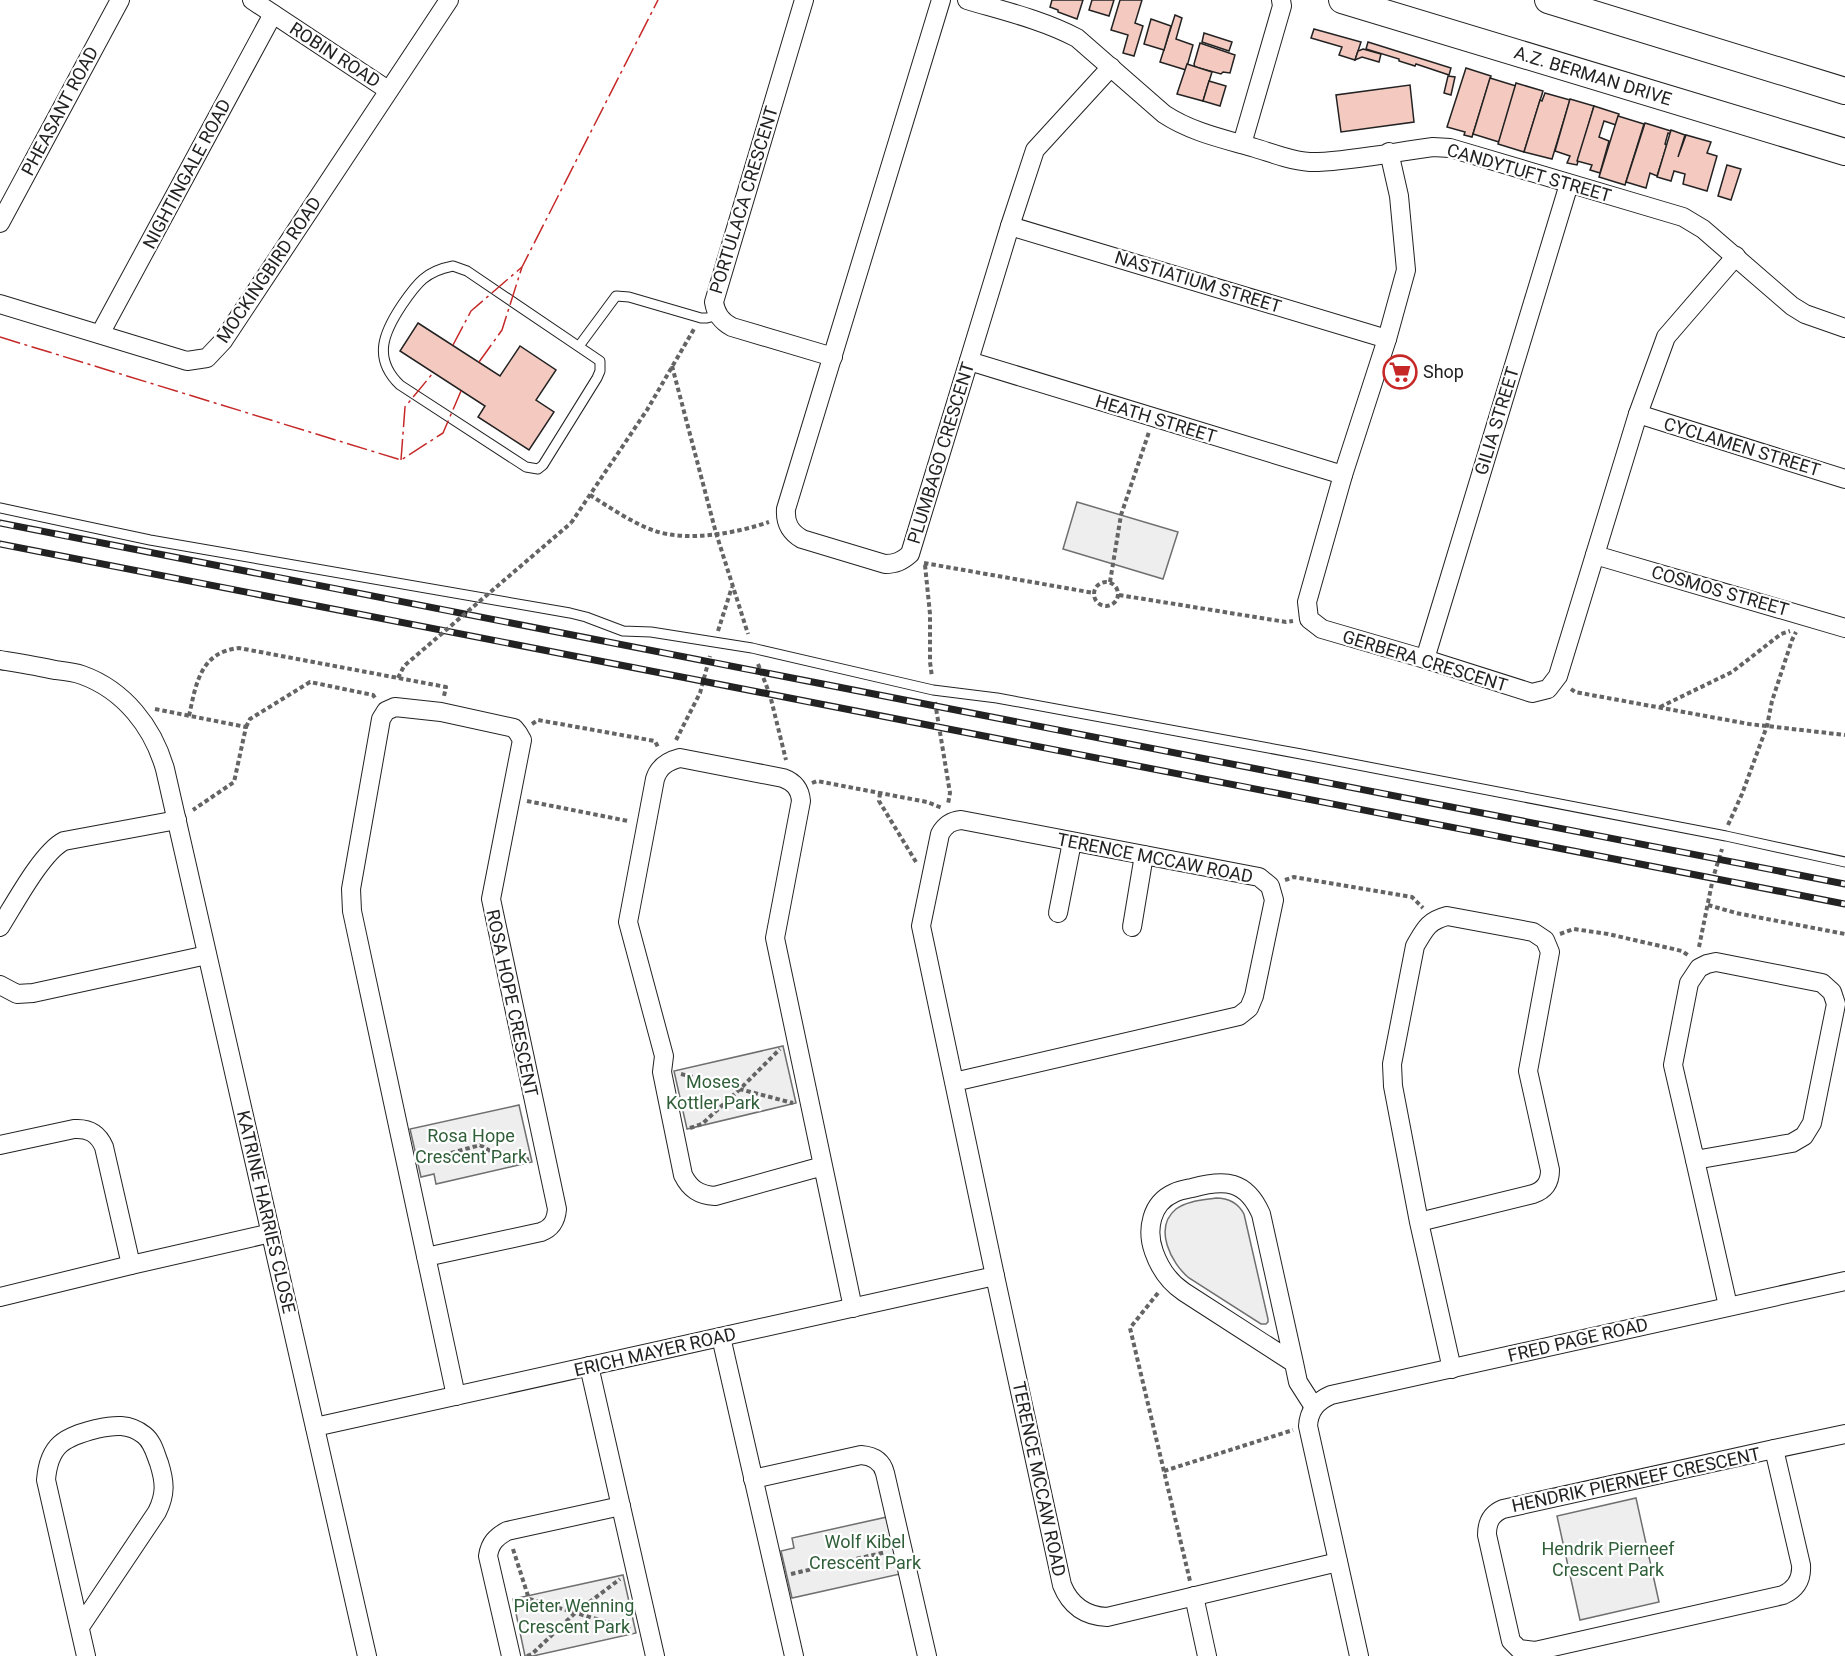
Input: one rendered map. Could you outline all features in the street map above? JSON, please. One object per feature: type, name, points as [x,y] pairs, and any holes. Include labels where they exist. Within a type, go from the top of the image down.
[{"type":"main road","name":"A.Z. BERMAN DRIVE","points":[[1342,0],[1845,152]]},
{"type":"main road","points":[[1548,0],[1845,91]]},
{"type":"street","name":"PHEASANT ROAD","points":[[0,222],[120,0]]},
{"type":"street","name":"ROBIN ROAD","points":[[252,0],[388,90]]},
{"type":"street","name":"MOCKINGBIRD ROAD","points":[[0,304],[187,361],[207,358],[223,341],[449,0]]},
{"type":"street","name":"PORTULACA CRESCENT","points":[[804,0],[709,317],[723,321],[732,327],[833,357]]},
{"type":"street","points":[[786,516],[786,509],[942,0]]},
{"type":"street","name":"CANDYTUFT STREET","points":[[967,0],[1046,24],[1077,38],[1176,122],[1287,158],[1311,162],[1433,147],[1450,148],[1683,218],[1703,229],[1792,306],[1805,314],[1845,328]]},
{"type":"street","points":[[1242,144],[1285,2]]},
{"type":"street","name":"NIGHTINGALE ROAD","points":[[100,334],[273,14]]},
{"type":"street","name":"PLUMBAGO CRESCENT","points":[[786,516],[790,529],[802,539],[885,564],[894,564],[910,554],[1035,150],[1111,67]]},
{"type":"street","name":"GERBERA CRESCENT","points":[[1389,153],[1399,196],[1406,270],[1307,602],[1309,619],[1322,629],[1532,693],[1548,688],[1558,676]]},
{"type":"street","name":"GILIA STREET","points":[[1425,659],[1569,184]]},
{"type":"street","name":"NASTIATIUM STREET","points":[[1010,226],[1387,339]]},
{"type":"street","points":[[1558,676],[1638,414],[1666,337],[1736,256]]},
{"type":"street","name":"HEATH STREET","points":[[969,361],[1343,476]]},
{"type":"street","name":"CYCLAMEN STREET","points":[[1638,414],[1845,479]]},
{"type":"street","name":"COSMOS STREET","points":[[1595,555],[1845,628]]},
{"type":"street","name":"KATRINE HARRIES CLOSE","points":[[0,660],[80,674],[103,684],[120,697],[147,728],[159,750],[182,817],[207,955],[367,1656]]},
{"type":"street","points":[[456,1396],[352,911],[351,889],[381,719],[386,711],[395,707],[441,712],[514,728],[518,732]]},
{"type":"street","name":"ROSA HOPE CRESCENT","points":[[426,1257],[541,1232],[551,1226],[557,1216],[491,899],[522,746],[518,732]]},
{"type":"street","points":[[824,1166],[715,1196],[706,1196],[692,1188],[683,1176],[662,1072],[664,1056],[628,922],[655,779],[665,763],[680,758],[783,778],[798,789],[801,801],[775,938],[824,1166],[853,1308]]},
{"type":"street","points":[[0,927],[43,860],[57,845],[64,841],[182,817]]},
{"type":"street","name":"TERENCE MCCAW ROAD","points":[[954,1082],[1239,1016],[1249,1008],[1254,996],[1274,900],[1270,886],[1258,877],[961,820],[944,827],[940,834],[921,926],[994,1276],[1062,1585],[1066,1594],[1078,1608],[1096,1616],[1107,1617],[1338,1562]]},
{"type":"street","points":[[1058,913],[1072,842]]},
{"type":"street","points":[[1132,927],[1144,855]]},
{"type":"street","points":[[1419,1222],[1533,1194],[1542,1190],[1549,1181],[1550,1170],[1528,1071],[1550,952],[1545,940],[1533,932],[1447,916],[1434,919],[1415,946],[1392,1064],[1392,1076],[1419,1222],[1452,1369]]},
{"type":"street","points":[[0,985],[17,994],[33,993],[207,955]]},
{"type":"street","points":[[1695,1160],[1792,1143],[1804,1136],[1812,1123],[1836,1004],[1828,987],[1815,980],[1716,962],[1697,964],[1689,983],[1673,1065],[1728,1306]]},
{"type":"street","points":[[0,1145],[74,1130],[86,1130],[97,1136],[104,1147],[131,1264]]},
{"type":"street","points":[[1294,1363],[1169,1280],[1157,1261],[1150,1235],[1152,1218],[1161,1202],[1176,1192],[1214,1182],[1224,1182],[1242,1189],[1250,1196],[1261,1214],[1294,1363],[1298,1382],[1314,1407],[1310,1413],[1308,1425],[1359,1656]]},
{"type":"street","points":[[0,1297],[131,1264],[271,1233]]},
{"type":"street","name":"ERICH MAYER ROAD","points":[[315,1427],[994,1276]]},
{"type":"street","name":"FRED PAGE ROAD","points":[[1314,1407],[1331,1395],[1845,1281]]},
{"type":"street","points":[[721,1337],[794,1656]]},
{"type":"street","points":[[589,1366],[655,1656]]},
{"type":"street","points":[[80,1627],[157,1512],[164,1497],[164,1480],[152,1444],[145,1436],[125,1426],[114,1425],[73,1435],[65,1440],[53,1454],[47,1471],[46,1480],[86,1656]]},
{"type":"street","name":"HENDRIK PIERNEEF CRESCENT","points":[[1774,1449],[1801,1565],[1798,1583],[1789,1593],[1535,1651],[1519,1649],[1511,1641],[1486,1535],[1489,1522],[1497,1512],[1503,1509],[1774,1449],[1845,1434]]},
{"type":"street","points":[[753,1479],[861,1455],[880,1462],[885,1473],[927,1656]]},
{"type":"street","points":[[511,1656],[489,1556],[489,1548],[493,1541],[507,1531],[621,1506]]},
{"type":"street","points":[[1194,1596],[1207,1656]]},
{"type":"lane","points":[[453,266],[467,271],[579,346],[600,361],[600,371],[543,465],[538,469],[526,467],[400,385],[392,377],[383,352],[384,339],[391,322],[412,290],[431,273],[453,266]]},
{"type":"lane","points":[[579,346],[616,296],[629,297],[709,317]]},
{"type":"lane","points":[[0,508],[150,540],[570,613],[623,631],[651,632],[752,648],[933,690],[997,698],[1300,754],[1726,836],[1845,862]]},
{"type":"path","points":[[398,678],[404,666],[571,523],[647,410],[672,366],[709,317]]},
{"type":"path","points":[[672,366],[716,533],[752,648],[770,695],[787,763],[798,789],[817,781],[927,802],[947,810]]},
{"type":"path","points":[[1110,582],[1121,515],[1150,428]]},
{"type":"path","points":[[590,495],[612,510],[655,531],[690,538],[749,529],[786,516]]},
{"type":"path","points":[[924,563],[1094,593]]},
{"type":"path","points":[[1110,582],[1118,590],[1119,595],[1113,605],[1102,606],[1094,599],[1094,593],[1099,584],[1110,582]]},
{"type":"path","points":[[665,763],[700,693],[733,585]]},
{"type":"path","points":[[1119,595],[1286,622]]},
{"type":"path","points":[[1659,707],[1732,672],[1781,634],[1798,628],[1772,701],[1767,726],[1742,794],[1728,824],[1713,878],[1697,964]]},
{"type":"path","points":[[189,716],[200,674],[212,659],[224,650],[232,648],[246,648],[446,687]]},
{"type":"path","points":[[1558,676],[1568,688],[1575,692],[1767,726],[1845,735]]},
{"type":"path","points":[[182,817],[234,782],[246,727],[250,719],[310,682],[373,695]]},
{"type":"path","points":[[148,708],[246,727]]},
{"type":"path","points":[[518,732],[538,720],[655,741],[665,763]]},
{"type":"path","points":[[880,793],[879,801],[916,862],[932,872]]},
{"type":"path","points":[[525,800],[636,823]]},
{"type":"path","points":[[1270,886],[1294,877],[1412,897],[1434,919]]},
{"type":"path","points":[[1708,905],[1736,913],[1845,934]]},
{"type":"path","points":[[1545,940],[1574,929],[1608,934],[1682,951],[1697,964]]},
{"type":"path","points":[[674,1132],[702,1124],[780,1049],[797,1043]]},
{"type":"path","points":[[662,1072],[683,1074],[799,1104],[810,1102]]},
{"type":"path","points":[[406,1166],[480,1145],[512,1164],[544,1154]]},
{"type":"path","points":[[1169,1280],[1130,1328],[1194,1596]]},
{"type":"path","points":[[1164,1471],[1308,1425]]},
{"type":"path","points":[[507,1531],[529,1599],[632,1630],[648,1627]]},
{"type":"path","points":[[786,1575],[895,1550]]},
{"type":"path","points":[[526,1656],[532,1654],[575,1613],[622,1577],[635,1571]]},
{"type":"green space","points":[[1077,502],[1178,532],[1163,579],[1063,549]]},
{"type":"green space","name":"Moses Kottler Park","points":[[783,1046],[796,1103],[687,1129],[674,1071]]},
{"type":"green space","name":"Rosa Hope Crescent Park","points":[[519,1105],[532,1162],[436,1184],[434,1174],[421,1177],[410,1129]]},
{"type":"green space","points":[[1216,1198],[1233,1202],[1244,1214],[1268,1319],[1266,1324],[1261,1324],[1189,1278],[1176,1264],[1167,1245],[1166,1226],[1169,1217],[1176,1209],[1195,1201]]},
{"type":"green space","name":"Hendrik Pierneef Crescent Park","points":[[1636,1498],[1659,1602],[1580,1620],[1557,1516]]},
{"type":"green space","name":"Wolf Kibel Crescent Park","points":[[887,1517],[900,1574],[792,1598],[781,1551],[794,1548],[792,1538]]},
{"type":"green space","name":"Pieter Wenning Crescent Park","points":[[623,1575],[636,1633],[525,1656],[513,1599]]},
{"type":"building","points":[[1052,0],[1083,0],[1077,19],[1050,7]]},
{"type":"building","points":[[1092,0],[1114,0],[1109,16],[1089,10]]},
{"type":"building","points":[[1120,0],[1142,0],[1135,23],[1143,26],[1134,56],[1123,53],[1128,35],[1111,30]]},
{"type":"building","points":[[1175,15],[1182,18],[1176,39],[1193,45],[1186,70],[1160,62]]},
{"type":"building","points":[[1151,19],[1171,26],[1164,50],[1144,44]]},
{"type":"building","points":[[1314,29],[1361,42],[1355,60],[1339,55],[1342,47],[1311,38]]},
{"type":"building","points":[[1204,33],[1232,42],[1229,51],[1202,42]]},
{"type":"building","points":[[1368,42],[1451,68],[1449,75],[1366,49]]},
{"type":"building","points":[[1200,43],[1235,55],[1230,73],[1221,74],[1195,67]]},
{"type":"building","points":[[1363,49],[1381,54],[1379,62],[1362,57],[1355,60],[1358,51]]},
{"type":"building","points":[[1187,64],[1212,72],[1203,101],[1177,94]]},
{"type":"building","points":[[1466,68],[1491,76],[1472,137],[1464,135],[1465,132],[1447,127]]},
{"type":"building","points":[[1448,76],[1455,77],[1451,95],[1444,93]]},
{"type":"building","points":[[1490,78],[1516,86],[1499,142],[1473,134]]},
{"type":"building","points":[[1209,81],[1226,86],[1220,106],[1203,101]]},
{"type":"building","points":[[1516,83],[1543,91],[1524,152],[1498,144]]},
{"type":"building","points":[[1410,85],[1414,122],[1341,132],[1336,95]]},
{"type":"building","points":[[1545,93],[1570,100],[1552,159],[1524,152],[1540,100],[1542,101]]},
{"type":"building","points":[[1570,99],[1594,106],[1577,165],[1567,163],[1570,156],[1555,151]]},
{"type":"building","points":[[1594,106],[1619,114],[1616,125],[1604,121],[1599,137],[1609,141],[1600,173],[1590,170],[1592,165],[1577,161]]},
{"type":"building","points":[[1618,116],[1644,124],[1625,185],[1599,177]]},
{"type":"building","points":[[1645,123],[1671,131],[1670,134],[1668,133],[1665,144],[1667,145],[1657,176],[1650,173],[1646,188],[1626,182]]},
{"type":"building","points":[[1671,130],[1685,135],[1678,157],[1686,135],[1711,142],[1707,153],[1717,156],[1707,191],[1683,184],[1685,174],[1674,171],[1671,181],[1657,177]]},
{"type":"building","points":[[1727,165],[1741,169],[1731,200],[1718,196]]},
{"type":"building","points":[[418,323],[500,376],[520,346],[556,370],[536,400],[554,412],[529,450],[478,417],[485,406],[400,351]]},
{"type":"railway","points":[[0,523],[1845,884]]},
{"type":"railway","points":[[0,544],[1845,904]]},
{"type":"power","points":[[479,362],[502,330],[522,267],[658,0]]},
{"type":"power","points":[[453,345],[471,311],[522,267]]},
{"type":"power","points":[[0,337],[401,460],[443,433],[461,391]]},
{"type":"power","points":[[401,460],[405,407],[433,373]]},
{"type":"place","name":"Shop","points":[[1400,372]]}]
